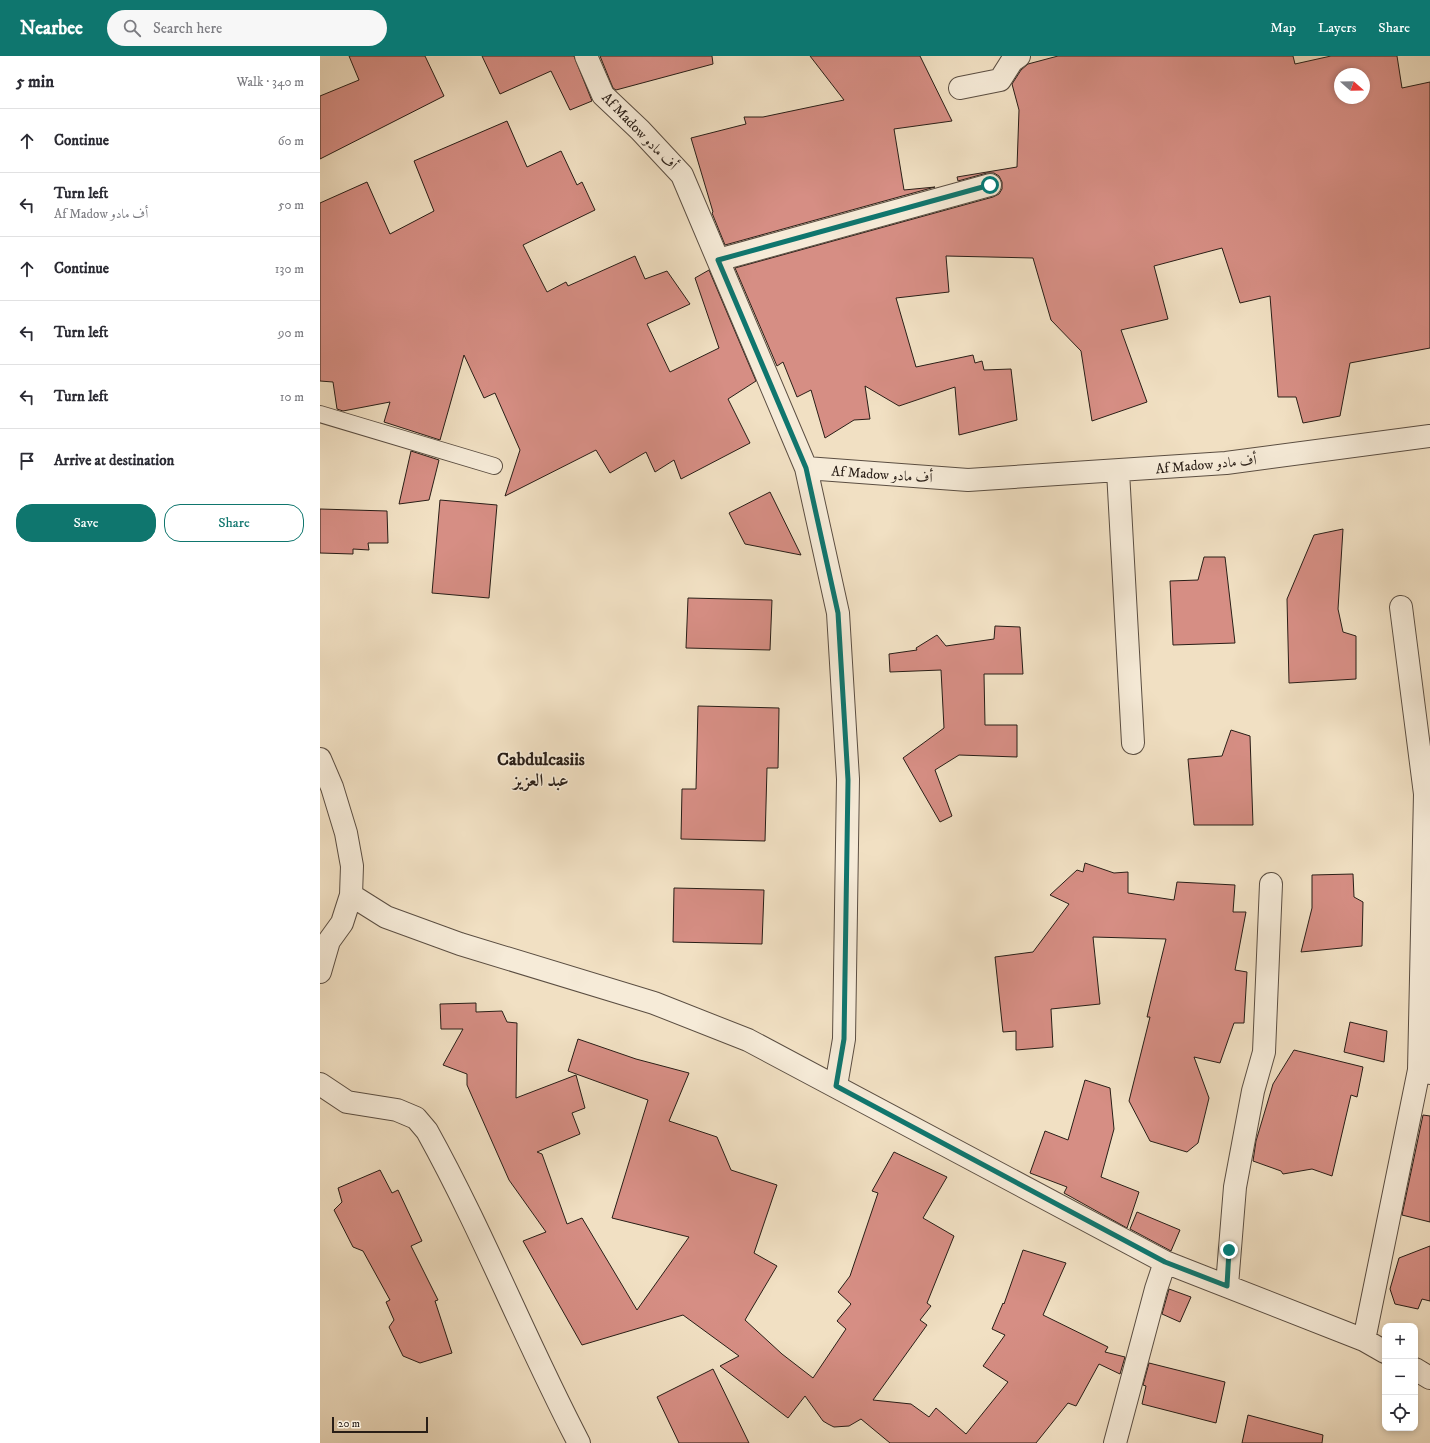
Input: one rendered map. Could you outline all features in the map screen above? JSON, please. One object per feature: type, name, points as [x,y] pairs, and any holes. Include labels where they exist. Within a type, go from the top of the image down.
[{"type":"street","name":"Af Madow أف مادو","points":[[586,56],[603,96],[640,130],[682,175],[806,468],[968,480],[1226,463],[1430,436]]},
{"type":"street","points":[[960,88],[1000,80],[1012,61],[1019,56]]},
{"type":"street","points":[[718,260],[990,185]]},
{"type":"street","points":[[806,468],[838,613],[848,780],[844,1039],[836,1086]]},
{"type":"street","points":[[1118,471],[1133,743]]},
{"type":"street","points":[[1364,1340],[1424,1072],[1425,794],[1401,607]]},
{"type":"street","points":[[320,759],[332,788],[346,833],[352,866],[351,895],[342,923],[329,941],[320,972]]},
{"type":"street","points":[[1227,1286],[1236,1187],[1253,1091],[1264,1052],[1271,884]]},
{"type":"street","points":[[351,895],[386,916],[460,944],[654,1003],[698,1019],[748,1040],[1165,1262],[1364,1340],[1382,1350]]},
{"type":"street","points":[[320,1084],[347,1102],[397,1110],[416,1118],[427,1131],[502,1281],[551,1389],[579,1443]]},
{"type":"street","points":[[1115,1443],[1156,1289],[1165,1262]]},
{"type":"street","points":[[1418,1371],[1430,1378]]},
{"type":"lane","points":[[320,414],[494,466]]},
{"type":"building","points":[[349,56],[425,56],[444,96],[320,159],[320,96],[359,80]]},
{"type":"building","points":[[482,56],[574,56],[592,101],[570,110],[551,71],[500,94]]},
{"type":"building","points":[[600,56],[712,56],[713,64],[616,90],[613,88]]},
{"type":"building","points":[[810,56],[920,56],[952,121],[894,129],[904,190],[935,187],[725,245],[712,213],[713,212],[691,138],[746,124],[744,117],[763,117],[844,100]]},
{"type":"building","points":[[1058,56],[1293,56],[1295,64],[1331,56],[1397,56],[1402,88],[1430,82],[1430,348],[1350,363],[1340,416],[1303,423],[1296,397],[1278,397],[1270,296],[1240,303],[1222,248],[1154,266],[1168,319],[1121,330],[1147,402],[1092,421],[1081,351],[1051,320],[1033,258],[946,256],[949,292],[896,298],[916,367],[973,355],[975,363],[982,361],[984,370],[1011,369],[1017,420],[959,435],[955,387],[899,406],[865,386],[870,419],[854,420],[825,438],[811,390],[797,397],[783,362],[777,366],[735,268],[993,197],[999,194],[1002,189],[1002,182],[999,176],[994,173],[987,173],[958,181],[957,177],[1017,167],[1019,110],[1012,84],[1021,70],[1028,64]]},
{"type":"building","points":[[507,121],[527,167],[561,151],[577,185],[582,182],[595,210],[523,245],[547,292],[566,282],[568,286],[635,256],[645,279],[667,271],[690,304],[647,324],[670,372],[719,348],[695,278],[709,270],[756,381],[728,399],[750,443],[681,479],[674,460],[655,472],[646,452],[610,473],[596,450],[505,496],[520,450],[495,393],[484,398],[464,355],[440,440],[384,422],[390,402],[343,411],[337,409],[333,382],[320,381],[320,203],[367,182],[390,234],[434,211],[414,161]]},
{"type":"building","points":[[411,451],[439,460],[429,500],[399,504]]},
{"type":"building","points":[[770,492],[801,555],[745,544],[729,513]]},
{"type":"building","points":[[440,500],[497,505],[489,598],[432,593]]},
{"type":"building","points":[[320,509],[387,511],[388,543],[368,543],[369,550],[353,549],[353,554],[320,553]]},
{"type":"building","points":[[1343,529],[1338,609],[1343,632],[1356,636],[1356,679],[1289,683],[1287,599],[1314,535]]},
{"type":"building","points":[[1204,557],[1225,557],[1235,643],[1173,645],[1170,581],[1198,580]]},
{"type":"building","points":[[688,598],[772,600],[770,650],[686,648]]},
{"type":"building","points":[[995,626],[1020,627],[1023,674],[984,674],[985,725],[1017,725],[1017,757],[959,755],[935,770],[952,816],[940,822],[903,758],[944,728],[941,670],[890,672],[889,654],[917,650],[916,648],[937,635],[946,646],[994,639]]},
{"type":"building","points":[[698,706],[779,708],[778,768],[767,768],[765,841],[681,839],[682,789],[696,789]]},
{"type":"building","points":[[1231,730],[1250,736],[1253,825],[1194,825],[1188,759],[1222,756]]},
{"type":"building","points":[[1085,863],[1114,873],[1128,872],[1128,893],[1174,900],[1177,882],[1235,885],[1233,912],[1246,912],[1235,970],[1247,972],[1244,1023],[1234,1023],[1220,1063],[1194,1057],[1209,1098],[1198,1143],[1187,1152],[1150,1141],[1129,1101],[1150,1017],[1147,1017],[1166,939],[1093,937],[1100,1004],[1051,1009],[1053,1047],[1016,1050],[1016,1031],[1003,1032],[995,957],[1033,952],[1069,904],[1050,895],[1077,870],[1083,872]]},
{"type":"building","points":[[1353,874],[1354,897],[1363,902],[1362,946],[1301,952],[1312,908],[1312,875]]},
{"type":"building","points":[[674,888],[764,890],[762,944],[673,942]]},
{"type":"building","points":[[476,1003],[476,1012],[502,1011],[507,1022],[517,1023],[516,1098],[576,1075],[585,1108],[572,1113],[580,1134],[537,1152],[542,1154],[567,1224],[582,1218],[637,1310],[689,1237],[612,1218],[648,1100],[568,1071],[578,1039],[636,1059],[689,1073],[669,1121],[717,1137],[731,1170],[777,1185],[754,1253],[777,1266],[745,1320],[782,1354],[813,1378],[846,1329],[837,1321],[851,1304],[838,1292],[850,1276],[878,1193],[872,1191],[894,1152],[947,1177],[923,1218],[954,1236],[927,1303],[931,1306],[920,1320],[927,1325],[873,1400],[911,1404],[929,1417],[936,1408],[966,1434],[1008,1382],[983,1366],[1005,1335],[992,1329],[1003,1303],[1004,1304],[1023,1250],[1066,1263],[1043,1315],[1108,1347],[1105,1352],[1125,1357],[1120,1374],[1099,1364],[1076,1406],[1068,1403],[1036,1443],[890,1443],[861,1419],[849,1426],[834,1427],[828,1424],[823,1421],[805,1396],[788,1418],[720,1366],[739,1356],[683,1315],[582,1345],[523,1241],[546,1232],[509,1180],[467,1085],[467,1074],[443,1065],[463,1029],[441,1029],[440,1004]]},
{"type":"building","points":[[1350,1022],[1387,1031],[1384,1062],[1344,1052]]},
{"type":"building","points":[[1294,1050],[1363,1067],[1357,1097],[1351,1095],[1332,1176],[1312,1169],[1283,1174],[1281,1171],[1253,1161],[1256,1141],[1273,1084]]},
{"type":"building","points":[[1085,1080],[1110,1088],[1114,1129],[1101,1177],[1139,1192],[1127,1228],[1064,1193],[1067,1187],[1030,1173],[1045,1131],[1068,1140]]},
{"type":"building","points":[[1423,1115],[1430,1116],[1430,1222],[1402,1215]]},
{"type":"building","points":[[380,1170],[392,1193],[398,1190],[422,1241],[411,1246],[438,1300],[435,1301],[452,1353],[420,1363],[403,1356],[389,1327],[394,1320],[386,1302],[390,1300],[363,1251],[353,1247],[334,1210],[342,1202],[338,1188]]},
{"type":"building","points":[[1137,1212],[1180,1230],[1171,1251],[1130,1229]]},
{"type":"building","points":[[1430,1246],[1430,1301],[1422,1299],[1418,1309],[1395,1304],[1390,1289],[1399,1258]]},
{"type":"building","points":[[1169,1289],[1191,1297],[1180,1322],[1162,1314]]},
{"type":"building","points":[[1149,1363],[1225,1382],[1216,1423],[1142,1404],[1146,1386],[1143,1385]]},
{"type":"building","points":[[713,1369],[749,1443],[679,1443],[657,1397]]},
{"type":"building","points":[[1248,1415],[1323,1435],[1322,1443],[1242,1443]]},
{"type":"district","name":"Cabdulcasiis عبد العزيز","points":[[541,769]]},
{"type":"route","points":[[990,185],[718,260],[806,468],[838,613],[848,780],[844,1039],[836,1086],[1165,1262],[1227,1286],[1229,1250]]}]
